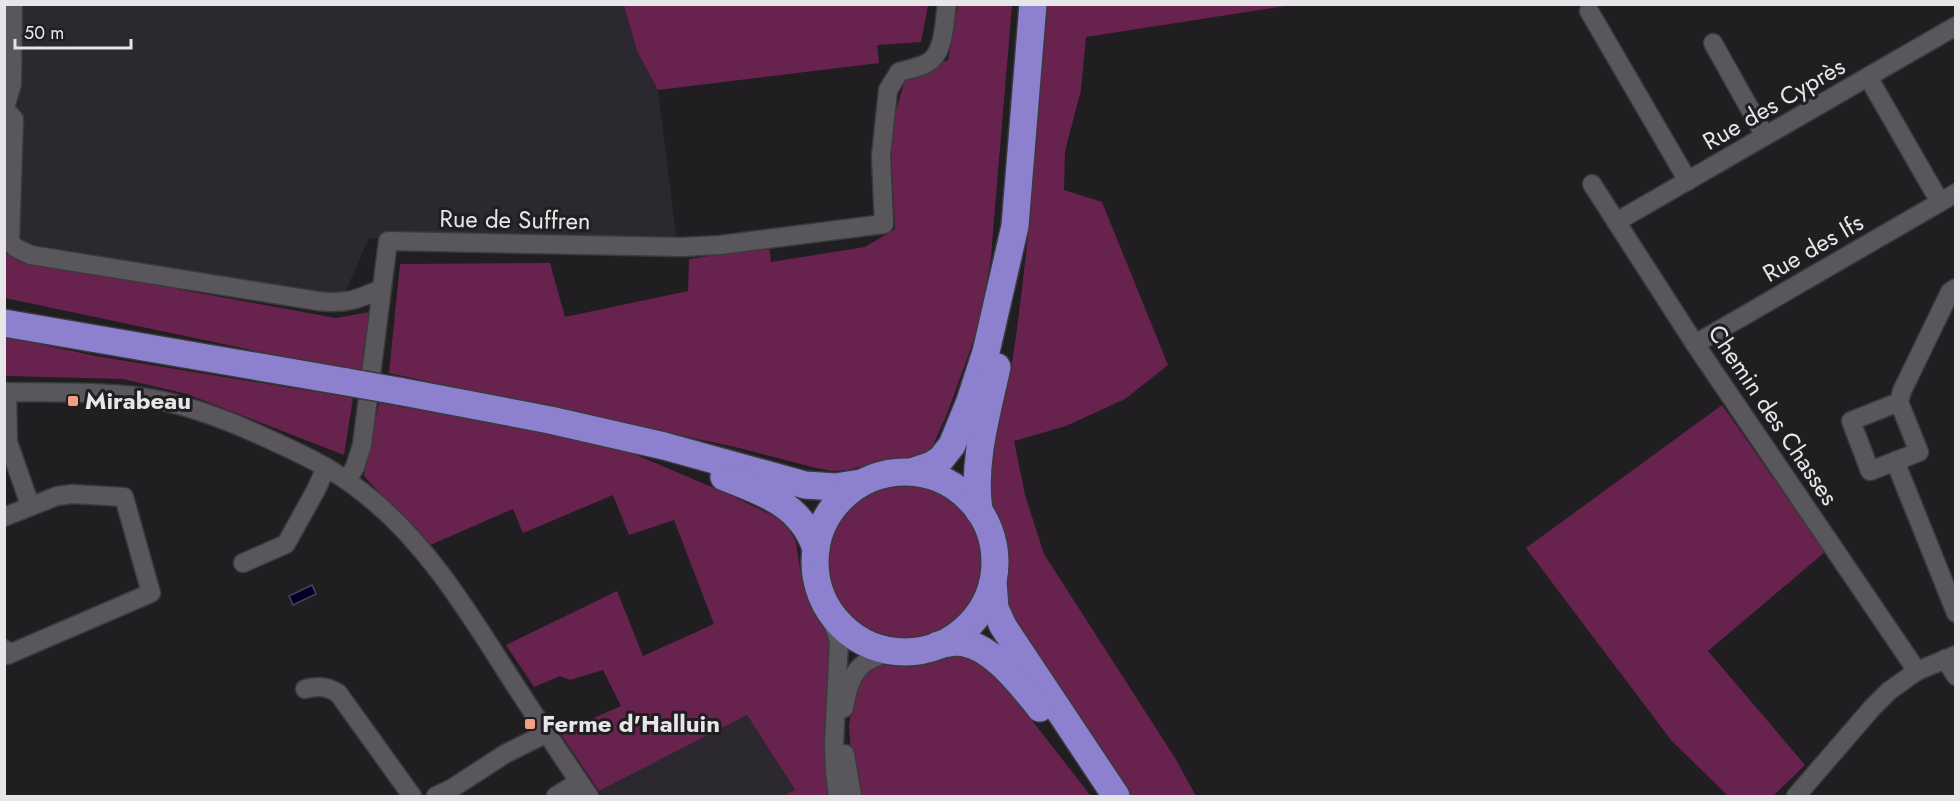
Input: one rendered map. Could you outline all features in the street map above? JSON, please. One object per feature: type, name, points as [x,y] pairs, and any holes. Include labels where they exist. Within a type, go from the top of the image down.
[{"type":"highway","points":[[979,511],[978,462],[1011,290],[1015,255],[1015,226],[1033,4]]},
{"type":"highway","points":[[4,323],[398,391],[528,416],[683,450],[816,487],[844,487],[883,474],[911,472],[932,465],[952,445],[987,352],[1015,226]]},
{"type":"highway","points":[[4,309],[47,322],[117,335],[148,348]]},
{"type":"highway","points":[[625,438],[733,481],[785,505],[809,530],[816,549]]},
{"type":"highway","points":[[911,472],[935,477],[950,484],[969,498],[986,523],[993,543],[995,563],[987,597],[977,615],[957,635],[938,645]]},
{"type":"highway","points":[[862,482],[848,492],[831,510],[822,525],[816,549],[816,577],[828,609],[841,625],[858,638],[876,647],[897,651],[918,650],[957,642],[983,650],[994,658],[1028,693],[1057,729],[1103,796]]},
{"type":"highway","points":[[993,577],[995,608],[1003,626],[1116,796]]},
{"type":"street","points":[[14,4],[12,84],[5,110],[14,119],[7,240],[22,252],[332,302],[356,300],[381,289]]},
{"type":"street","name":"Rue de Suffren","points":[[347,480],[355,467],[362,444],[388,241],[651,247],[704,246],[884,224],[881,156],[888,90],[899,72],[926,64],[935,56],[941,43],[947,4]]},
{"type":"street","points":[[1589,11],[1688,180]]},
{"type":"street","name":"Rue des Cyprès","points":[[1616,222],[1956,26]]},
{"type":"street","points":[[1713,42],[1765,136]]},
{"type":"street","points":[[1868,77],[1948,198]]},
{"type":"street","name":"Chemin des Chasses","points":[[1592,184],[1695,344],[1917,671]]},
{"type":"street","name":"Rue des Ifs","points":[[1695,344],[1948,198]]},
{"type":"street","points":[[1899,402],[1851,421],[1870,471],[1919,452],[1899,402],[1906,382],[1950,292],[1956,288]]},
{"type":"street","points":[[30,505],[9,447],[6,392],[123,395],[161,401],[233,423],[326,467],[363,492],[396,522],[436,567],[584,789],[556,796]]},
{"type":"street","points":[[1895,461],[1956,613]]},
{"type":"street","points":[[243,563],[286,544],[326,467]]},
{"type":"street","points":[[4,516],[51,497],[64,495],[124,497],[151,593],[5,654]]},
{"type":"street","points":[[828,609],[836,631],[839,651],[834,744],[834,772],[838,796]]},
{"type":"street","points":[[852,796],[846,767],[844,736],[844,707],[847,695],[855,675],[864,662],[879,655],[897,651]]},
{"type":"street","points":[[1804,794],[1880,700],[1899,683],[1917,671],[1950,657],[1956,676]]},
{"type":"street","points":[[305,689],[319,686],[338,693],[412,796]]},
{"type":"street","points":[[436,796],[451,789],[505,753],[547,733]]},
{"type":"shaded area","points":[[624,4],[928,5],[921,42],[877,45],[879,63],[658,90],[637,51]]},
{"type":"shaded area","points":[[19,5],[624,5],[637,51],[658,90],[676,235],[651,243],[369,238],[343,297],[17,245]]},
{"type":"shaded area","points":[[958,5],[1012,5],[991,258],[983,304],[973,342],[947,414],[932,447],[927,451],[916,457],[891,459],[847,470],[832,471],[735,447],[389,373],[400,264],[550,263],[565,317],[688,291],[689,259],[769,247],[771,262],[865,247],[895,229],[890,130],[906,77],[948,60]]},
{"type":"shaded area","points":[[1046,5],[1292,5],[1086,37],[1081,90],[1065,151],[1064,190],[1102,202],[1168,365],[1125,399],[1066,426],[1014,441],[1025,495],[1044,554],[1175,758],[1196,796],[1126,796],[1024,638],[999,590],[1003,578],[1004,558],[991,511],[990,470],[1012,363],[1024,274]]},
{"type":"shaded area","points":[[4,247],[46,265],[336,318],[369,312],[361,373],[5,298]]},
{"type":"shaded area","points":[[5,337],[96,356],[353,398],[344,455],[187,394],[123,379],[5,376]]},
{"type":"shaded area","points":[[379,403],[522,428],[627,451],[726,493],[784,521],[796,542],[800,569],[815,609],[833,642],[834,796],[783,796],[795,790],[747,715],[599,791],[560,733],[621,706],[603,670],[570,680],[560,676],[534,687],[506,645],[617,591],[643,656],[714,624],[674,520],[629,535],[613,495],[523,533],[513,509],[428,546],[364,476]]},
{"type":"shaded area","points":[[1722,405],[1825,552],[1708,651],[1805,765],[1773,796],[1728,796],[1671,740],[1526,548]]},
{"type":"shaded area","points":[[904,481],[934,487],[960,505],[978,531],[984,561],[978,591],[960,617],[934,635],[904,641],[874,635],[848,617],[830,591],[824,561],[830,531],[848,505],[874,487]]},
{"type":"shaded area","points":[[958,655],[970,657],[994,672],[1091,796],[860,796],[851,755],[849,726],[857,682],[866,669],[887,661],[916,663]]},
{"type":"shaded area","points":[[747,715],[795,791],[783,796],[602,796],[599,791]]},
{"type":"water","points":[[312,585],[316,594],[293,605],[289,596]]},
{"type":"place","name":"Mirabeau","points":[[73,401]]},
{"type":"place","name":"Ferme d'Halluin","points":[[530,724]]}]
